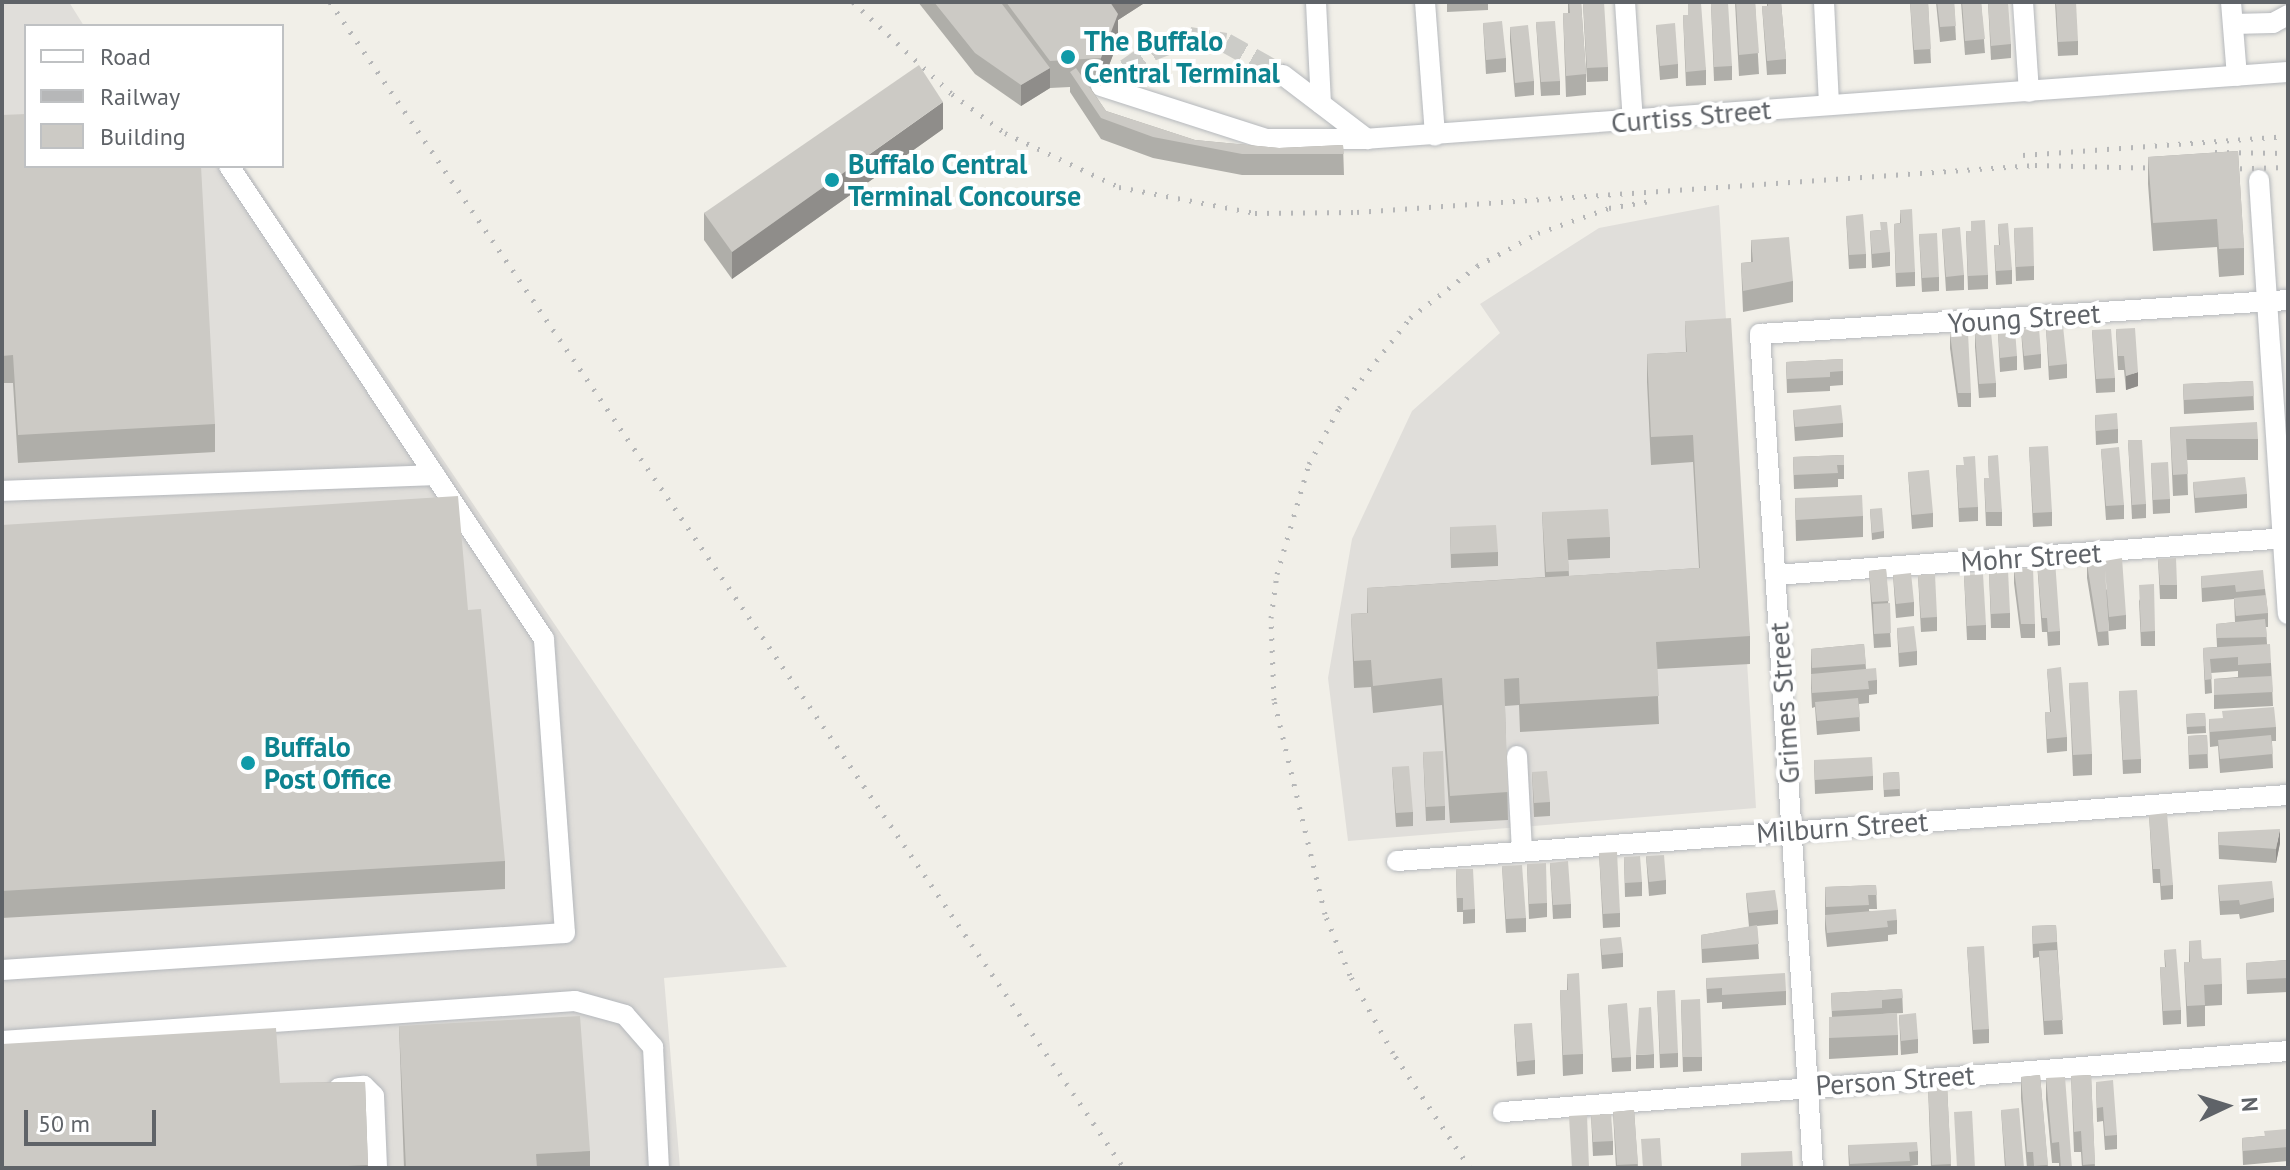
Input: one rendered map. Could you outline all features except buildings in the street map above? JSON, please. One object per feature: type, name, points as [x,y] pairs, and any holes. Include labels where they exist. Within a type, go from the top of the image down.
[{"type":"street","points":[[1316,2],[1321,104]]},
{"type":"street","points":[[1425,2],[1435,136]]},
{"type":"street","points":[[1625,2],[1633,121]]},
{"type":"street","points":[[1824,2],[1829,105]]},
{"type":"street","points":[[2023,2],[2029,92]]},
{"type":"street","points":[[2231,2],[2237,76]]},
{"type":"street","points":[[2233,24],[2273,23],[2288,15]]},
{"type":"street","name":"Curtiss Street","points":[[1101,86],[1266,139],[1367,139],[2288,72]]},
{"type":"street","points":[[1283,75],[1367,139]]},
{"type":"street","points":[[2,970],[565,933],[544,639],[230,168]]},
{"type":"street","points":[[2259,180],[2286,538],[2288,614]]},
{"type":"street","name":"Young Street","points":[[1760,334],[2288,300]]},
{"type":"street","name":"Grimes Street","points":[[1760,334],[1813,1168]]},
{"type":"street","points":[[2,491],[435,475]]},
{"type":"street","name":"Mohr Street","points":[[1775,575],[2286,538]]},
{"type":"street","points":[[1517,756],[1522,851]]},
{"type":"street","name":"Milburn Street","points":[[1397,861],[2288,795]]},
{"type":"street","points":[[2,1041],[575,1001],[625,1015],[653,1047],[659,1168]]},
{"type":"street","name":"Person Street","points":[[1503,1112],[2288,1051]]},
{"type":"street","points":[[314,1091],[364,1086],[374,1096],[377,1168]]},
{"type":"shaded area","points":[[2,2],[69,2],[83,24],[24,24],[24,168],[245,168],[787,967],[664,978],[680,1168],[2,1168]]},
{"type":"shaded area","points":[[1719,205],[1756,808],[1348,841],[1328,678],[1352,539],[1412,411],[1500,333],[1480,304],[1599,228]]},
{"type":"tunnel","points":[[1093,74],[1101,86],[1152,51],[1189,37],[1226,43],[1283,75]]},
{"type":"railway","points":[[330,2],[1124,1168]]},
{"type":"railway","points":[[853,2],[952,94],[1005,133],[1119,187],[1255,213],[1357,212],[2035,165],[2172,168]]},
{"type":"railway","points":[[2023,155],[2288,136]]},
{"type":"railway","points":[[2215,152],[2288,153]]},
{"type":"railway","points":[[2216,169],[2288,167]]},
{"type":"railway","points":[[1470,1168],[1393,1053],[1350,975],[1325,914],[1274,700],[1271,618],[1277,574],[1309,464],[1339,408],[1410,318],[1477,266],[1538,233],[1609,208],[1651,201]]},
{"type":"place","name":"The Buffalo Central Terminal","points":[[1068,57]]},
{"type":"place","name":"Buffalo Central Terminal Concourse","points":[[832,180]]},
{"type":"place","name":"Buffalo Post Office","points":[[248,763]]}]
